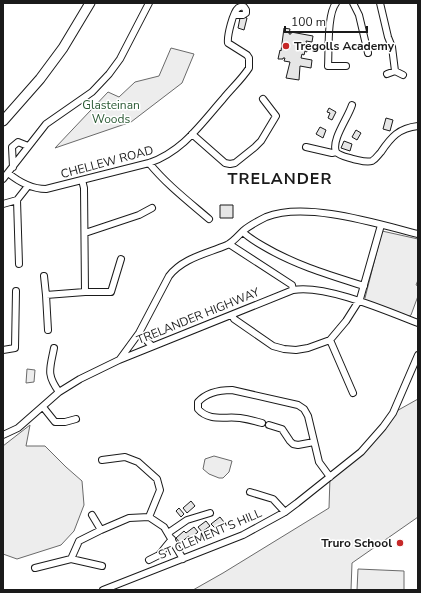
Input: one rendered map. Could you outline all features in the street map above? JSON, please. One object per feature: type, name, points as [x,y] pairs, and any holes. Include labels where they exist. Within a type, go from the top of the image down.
[{"type":"highway","points":[[3,121],[40,79],[62,48],[90,3]]},
{"type":"highway","points":[[3,130],[23,100]]},
{"type":"street","points":[[3,179],[46,124],[92,92],[109,74],[120,60],[149,3]]},
{"type":"street","points":[[336,3],[331,17],[328,69],[346,66]]},
{"type":"street","points":[[353,3],[359,15],[368,53]]},
{"type":"street","points":[[380,3],[392,47],[395,71]]},
{"type":"street","name":"CHELLEW ROAD","points":[[8,173],[28,186],[46,189],[149,163],[173,152],[192,134],[248,70],[249,58],[245,53],[228,43],[227,38],[234,15]]},
{"type":"street","points":[[387,74],[395,71],[403,75]]},
{"type":"street","points":[[192,134],[225,163],[235,163],[261,141],[276,116],[263,99]]},
{"type":"street","points":[[352,105],[334,144],[336,152],[341,156],[367,162],[372,161],[376,158],[389,140],[397,133],[406,128],[418,126]]},
{"type":"street","points":[[13,167],[12,147],[18,142],[28,146]]},
{"type":"street","points":[[306,147],[332,153],[336,152]]},
{"type":"street","points":[[149,163],[157,173],[209,219]]},
{"type":"street","points":[[82,180],[84,188],[85,292]]},
{"type":"street","points":[[3,204],[17,200],[28,186]]},
{"type":"street","points":[[17,200],[19,264]]},
{"type":"street","points":[[85,233],[139,215],[152,208]]},
{"type":"street","points":[[119,360],[139,333],[174,269],[196,257],[228,244],[251,225],[267,217],[295,212],[325,214],[418,234]]},
{"type":"street","points":[[232,314],[234,319],[261,339],[278,348],[290,350],[302,349],[314,347],[330,340],[346,321],[359,301],[381,225]]},
{"type":"street","points":[[243,232],[247,236],[294,263],[364,286]]},
{"type":"street","points":[[228,244],[292,285],[293,290]]},
{"type":"street","points":[[46,295],[111,292],[122,259]]},
{"type":"street","points":[[44,276],[48,330]]},
{"type":"street","name":"TRELANDER HIGHWAY","points":[[3,435],[18,428],[59,392],[80,379],[152,346],[293,290],[304,288],[359,301],[418,322]]},
{"type":"street","points":[[3,350],[15,348],[16,291]]},
{"type":"street","points":[[139,333],[152,346]]},
{"type":"street","points":[[330,340],[352,393]]},
{"type":"street","points":[[54,348],[50,375],[52,383],[59,392]]},
{"type":"street","name":"ST CLEMENT'S HILL","points":[[103,590],[243,534],[285,512],[361,452],[383,428],[393,413],[418,355]]},
{"type":"street","points":[[262,423],[239,418],[213,418],[199,411],[197,407],[198,402],[211,393],[232,390],[294,403],[304,410],[308,416],[319,462],[330,477]]},
{"type":"street","points":[[43,407],[55,422],[65,422],[76,419]]},
{"type":"street","points":[[269,425],[282,429],[293,444],[298,445],[314,442]]},
{"type":"street","points":[[102,460],[125,457],[138,462],[157,479],[160,490],[150,517]]},
{"type":"street","points":[[250,492],[273,499],[285,512]]},
{"type":"street","points":[[150,560],[159,555],[170,536],[187,520],[210,513]]},
{"type":"street","points":[[92,515],[101,530]]},
{"type":"street","points":[[71,559],[79,541],[128,518],[150,517],[164,527],[183,559]]},
{"type":"street","points":[[35,568],[71,559],[102,566]]},
{"type":"shaded area","name":"Glasteinan Woods","points":[[171,48],[194,54],[182,83],[131,122],[55,148],[108,92],[119,97],[135,82],[159,76]]},
{"type":"shaded area","points":[[382,231],[418,239],[418,280],[416,285],[418,286],[418,296],[411,315],[408,317],[364,302]]},
{"type":"shaded area","points":[[27,369],[35,370],[34,382],[26,383]]},
{"type":"shaded area","points":[[418,399],[418,517],[352,563],[351,590],[193,590],[329,508],[330,477],[361,452],[393,413]]},
{"type":"shaded area","points":[[30,425],[26,446],[45,446],[82,481],[84,505],[74,531],[61,545],[17,559],[3,554],[3,446]]},
{"type":"shaded area","points":[[214,456],[232,461],[229,472],[223,478],[209,474],[203,469],[205,459]]},
{"type":"shaded area","points":[[358,569],[404,571],[404,590],[357,590]]},
{"type":"building","points":[[242,16],[247,18],[244,30],[238,28],[240,18],[241,19]]},
{"type":"building","points":[[284,28],[290,29],[289,34],[291,34],[291,32],[313,36],[312,42],[306,41],[308,46],[307,52],[305,51],[304,55],[302,54],[301,58],[312,60],[311,68],[300,66],[299,80],[286,78],[290,62],[284,61],[285,58],[278,59],[280,50],[281,51]]},
{"type":"building","points":[[329,108],[336,112],[332,120],[328,118],[330,113],[327,112]]},
{"type":"building","points":[[386,118],[393,120],[390,131],[383,129]]},
{"type":"building","points":[[320,127],[326,130],[323,138],[316,134]]},
{"type":"building","points":[[356,130],[361,133],[357,140],[352,137]]},
{"type":"building","points":[[344,141],[352,144],[350,151],[341,148]]},
{"type":"building","points":[[220,205],[233,205],[233,218],[220,218]]},
{"type":"building","points":[[191,501],[195,506],[187,513],[183,508]]},
{"type":"building","points":[[179,508],[184,514],[181,517],[176,511]]},
{"type":"building","points":[[220,517],[224,522],[215,528],[211,524]]},
{"type":"building","points":[[206,521],[210,526],[202,532],[198,527]]},
{"type":"building","points":[[194,527],[198,532],[191,538],[189,536],[180,543],[176,538],[184,531],[186,533]]},
{"type":"place","name":"Tregolls Academy","points":[[286,46]]},
{"type":"place","name":"Truro School","points":[[400,543]]},
{"type":"district","name":"TRELANDER","points":[[280,179]]}]
